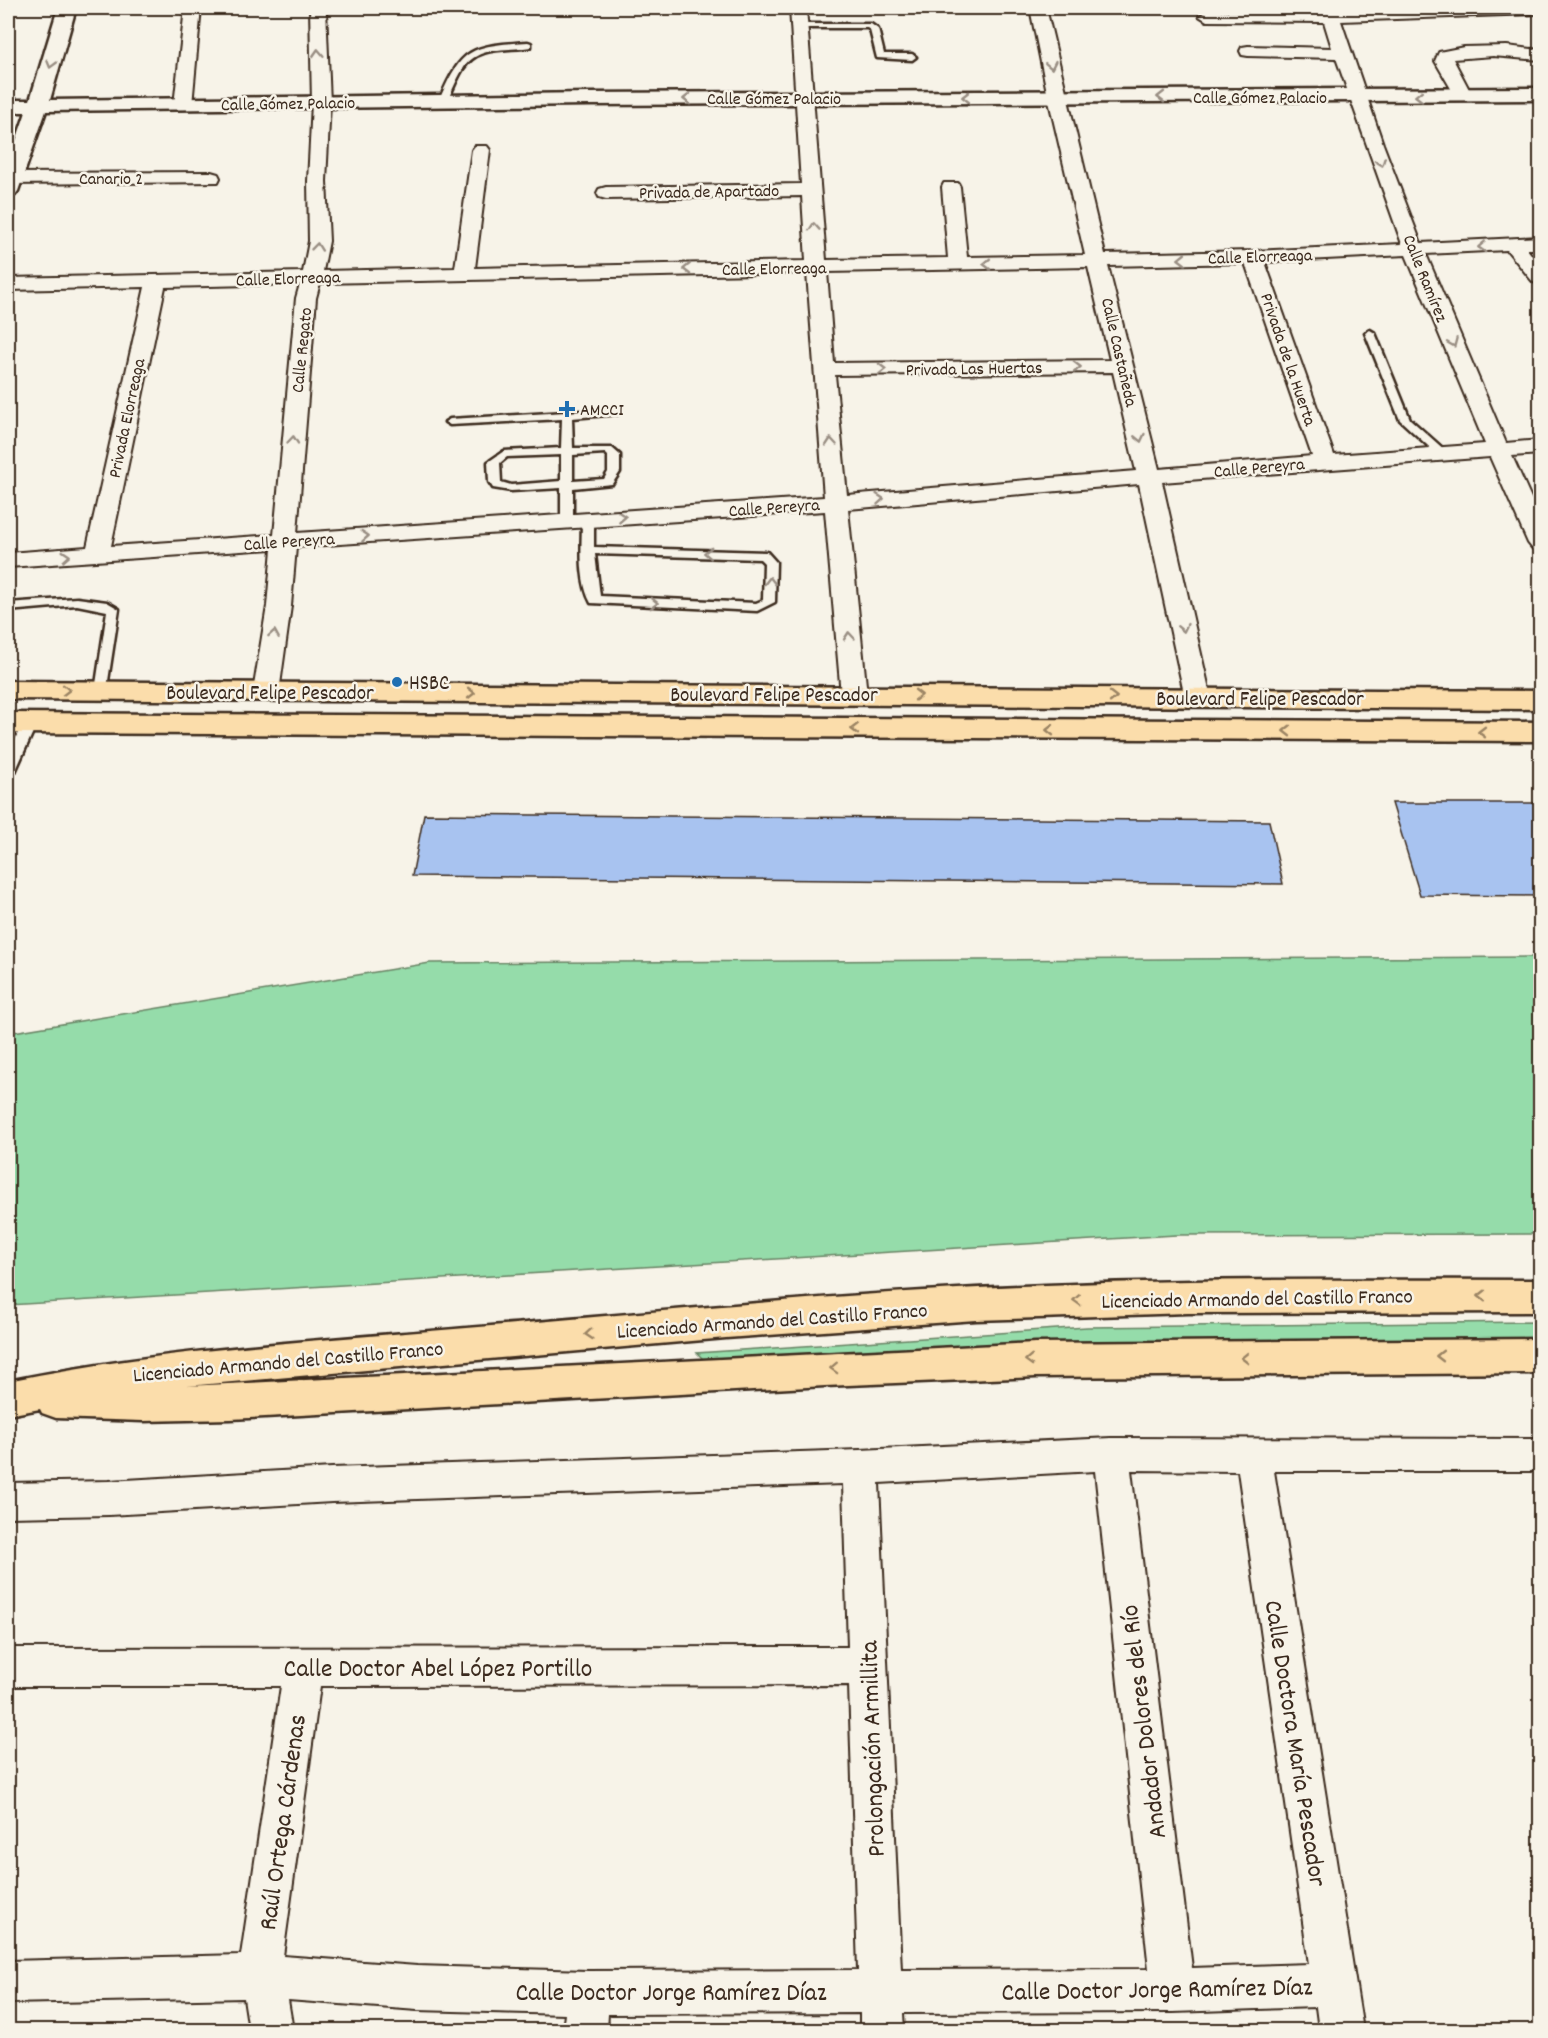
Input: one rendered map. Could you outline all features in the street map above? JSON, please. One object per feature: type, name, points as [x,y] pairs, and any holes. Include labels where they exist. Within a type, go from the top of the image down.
[{"type":"main road","name":"Boulevard Felipe Pescador","points":[[8,690],[1540,700]]},
{"type":"main road","name":"Boulevard Felipe Pescador","points":[[19,723],[1540,732]]},
{"type":"main road","name":"Licenciado Armando del Castillo Franco","points":[[8,1398],[68,1384],[195,1368],[725,1322],[976,1304],[1126,1298],[1540,1296]]},
{"type":"main road","name":"Licenciado Armando del Castillo Franco","points":[[8,1398],[142,1404],[231,1402],[813,1369],[1036,1360],[1540,1356]]},
{"type":"street","points":[[9,183],[38,106],[67,8]]},
{"type":"street","points":[[183,105],[193,8]]},
{"type":"street","name":"Calle Regato","points":[[266,692],[279,606],[306,298],[318,254],[319,241],[317,181],[321,103],[318,8]]},
{"type":"street","name":"Calle Castañeda","points":[[1038,8],[1124,366],[1198,698]]},
{"type":"street","points":[[1207,16],[1536,9]]},
{"type":"street","name":"Calle Ramírez","points":[[1329,12],[1341,53],[1414,251],[1540,543]]},
{"type":"street","points":[[799,17],[824,369],[854,695]]},
{"type":"street","points":[[1248,51],[1341,53]]},
{"type":"street","points":[[1463,95],[1444,61],[1445,56],[1457,53],[1523,52],[1540,55]]},
{"type":"street","name":"Calle Gómez Palacio","points":[[8,106],[1540,94]]},
{"type":"street","points":[[464,273],[481,150]]},
{"type":"street","name":"Canario 2","points":[[9,183],[211,178]]},
{"type":"street","points":[[951,187],[958,264]]},
{"type":"street","name":"Privada de Apartado","points":[[606,193],[811,190]]},
{"type":"street","name":"Calle Elorreaga","points":[[8,284],[1253,257],[1414,251],[1540,243]]},
{"type":"street","points":[[1513,245],[1540,278]]},
{"type":"street","name":"Privada de la Huerta","points":[[1253,257],[1325,462]]},
{"type":"street","name":"Privada Elorreaga","points":[[97,554],[156,282]]},
{"type":"street","name":"Privada Las Huertas","points":[[824,369],[1124,366]]},
{"type":"street","name":"Calle Pereyra","points":[[8,560],[836,503],[1325,462],[1540,447]]},
{"type":"street","points":[[8,1500],[109,1498],[332,1485],[860,1467],[1111,1454],[1540,1455]]},
{"type":"street","name":"Andador Dolores del Río","points":[[1111,1454],[1173,1990]]},
{"type":"street","name":"Calle Doctora María Pescador","points":[[1254,1455],[1293,1727],[1341,2031]]},
{"type":"street","name":"Prolongación Armillita","points":[[860,1467],[881,2011]]},
{"type":"street","name":"Calle Doctor Abel López Portillo","points":[[8,1667],[869,1666]]},
{"type":"street","name":"Raúl Ortega Cárdenas","points":[[260,1976],[303,1668]]},
{"type":"street","points":[[260,1976],[271,2031]]},
{"type":"street","name":"Calle Doctor Jorge Ramírez Díaz","points":[[8,1982],[260,1976],[417,1988],[587,2012],[881,2011],[1173,1990],[1334,1985]]},
{"type":"lane","points":[[799,17],[868,26],[874,29],[880,56],[912,57]]},
{"type":"lane","points":[[443,101],[453,77],[467,56],[490,47],[528,45]]},
{"type":"lane","points":[[1370,333],[1405,420],[1443,454]]},
{"type":"lane","points":[[450,422],[615,412]]},
{"type":"lane","points":[[567,415],[567,486],[589,550],[592,595],[598,601],[757,608],[769,602],[770,562],[763,555],[589,550]]},
{"type":"lane","points":[[567,450],[608,450],[614,455],[614,472],[608,482],[511,488],[497,486],[495,482],[494,462],[504,454],[567,450]]},
{"type":"lane","points":[[8,607],[85,603],[103,604],[113,609],[101,691]]},
{"type":"lane","points":[[8,772],[19,723]]},
{"type":"green space","points":[[1540,957],[1540,1234],[1176,1235],[8,1305],[8,1033],[430,963]]},
{"type":"green space","points":[[1540,1322],[1540,1342],[709,1365],[697,1353],[1087,1327]]},
{"type":"building","points":[[1392,803],[1540,803],[1540,896],[1420,895]]},
{"type":"building","points":[[424,814],[1269,821],[1283,884],[412,876]]},
{"type":"place","name":"AMCCI","points":[[567,409]]},
{"type":"place","name":"HSBC","points":[[397,682]]}]
